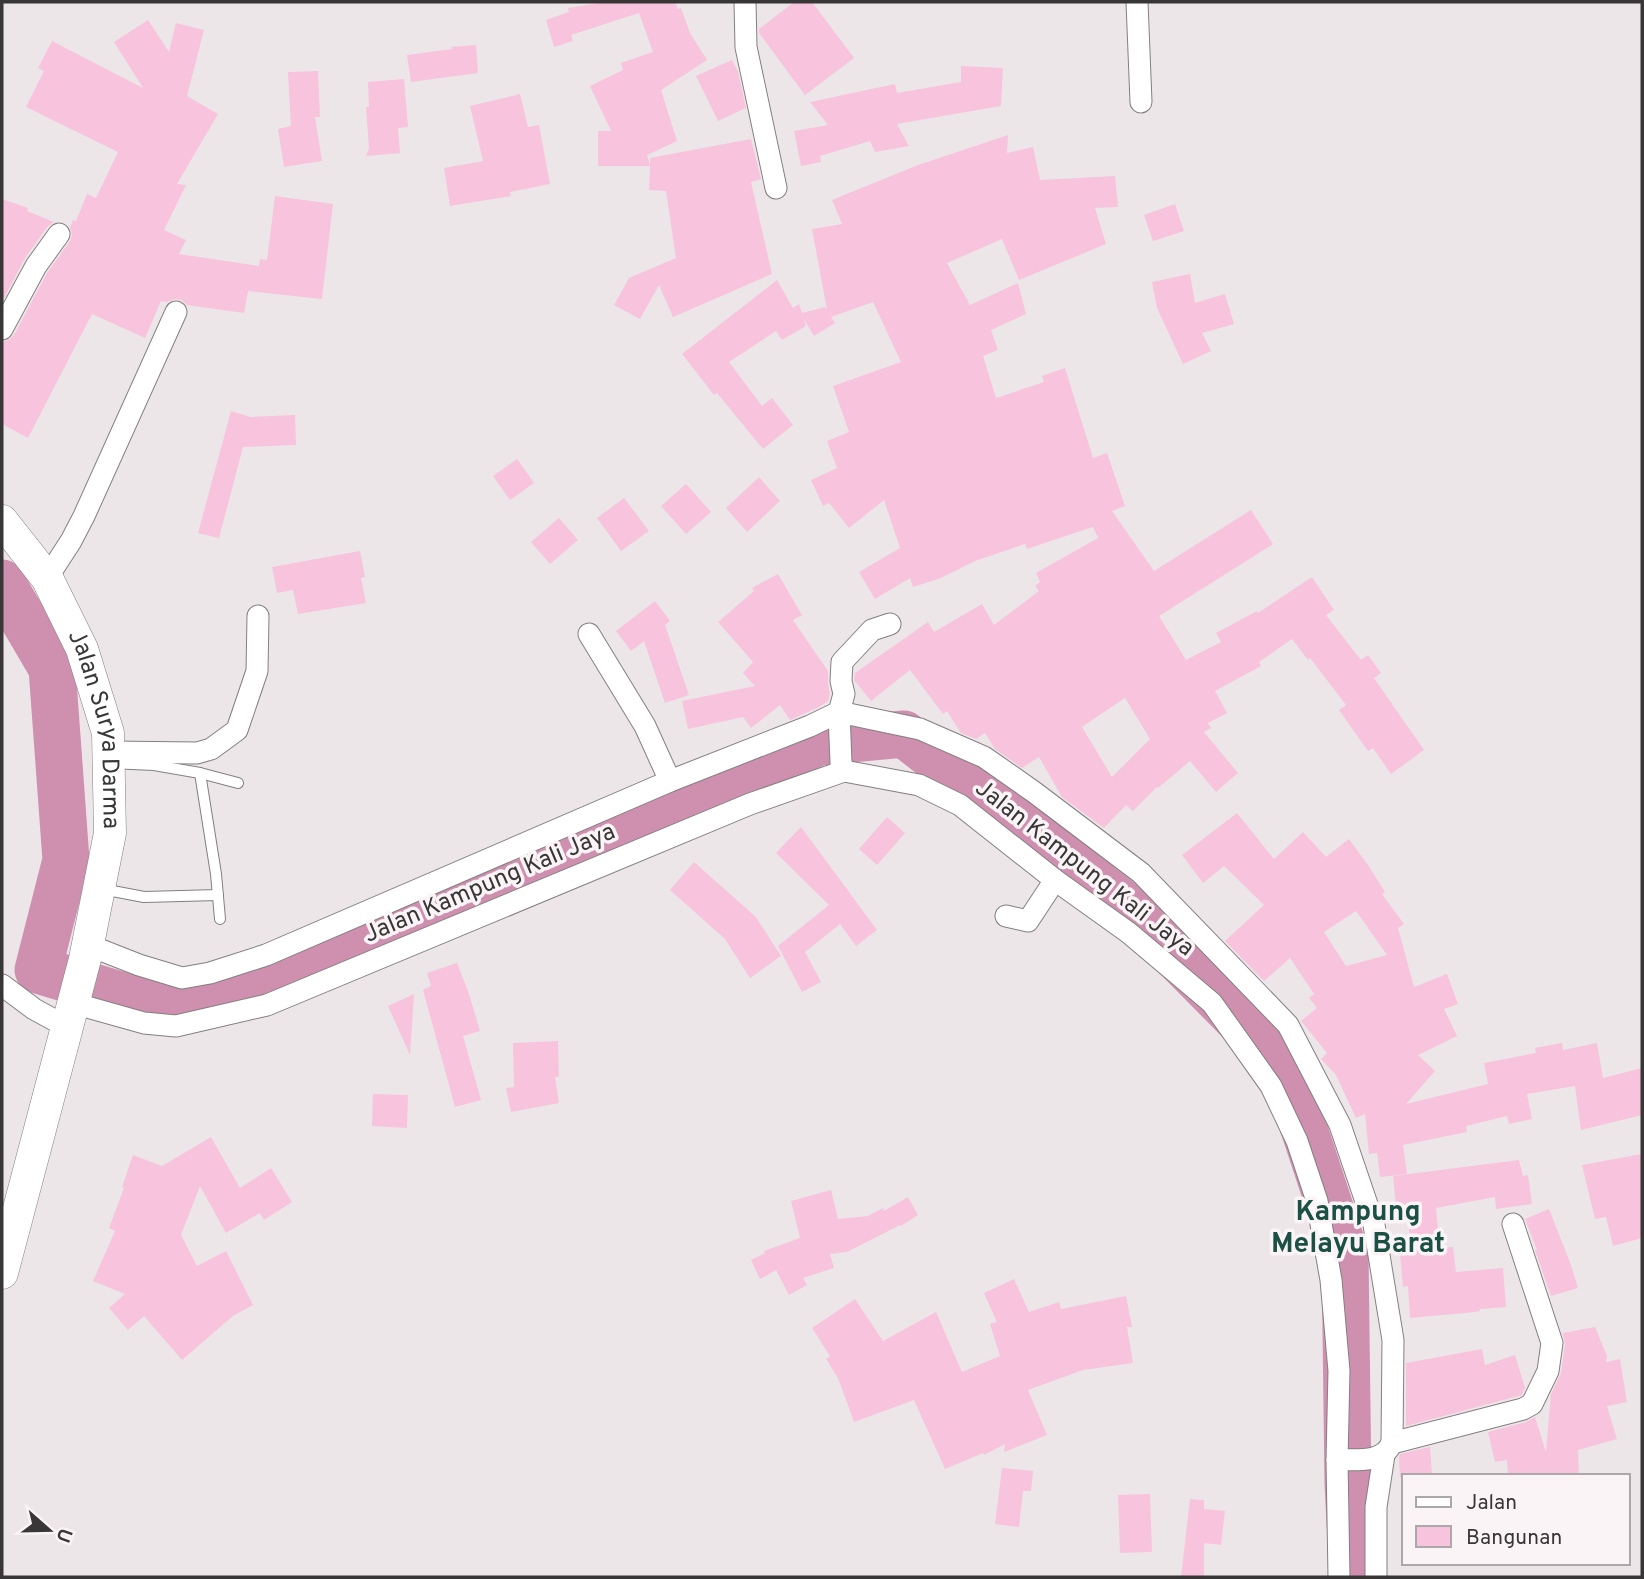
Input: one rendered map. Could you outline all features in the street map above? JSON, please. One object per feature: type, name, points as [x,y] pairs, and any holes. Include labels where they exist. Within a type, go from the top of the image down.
[{"type":"main road","name":"Jalan Surya Darma","points":[[2,521],[47,578],[82,649],[108,733],[110,832],[87,952],[2,1273]]},
{"type":"street","points":[[745,2],[746,47],[776,188]]},
{"type":"street","points":[[1137,2],[1141,102]]},
{"type":"street","points":[[2,329],[36,266],[59,234]]},
{"type":"street","points":[[47,578],[84,516],[176,312]]},
{"type":"street","points":[[109,758],[197,753],[211,749],[237,730],[257,671],[258,616]]},
{"type":"street","points":[[842,767],[839,720],[844,694],[841,681],[842,662],[873,630],[890,624]]},
{"type":"street","points":[[589,634],[646,726],[670,781]]},
{"type":"street","points":[[87,952],[181,978],[209,973],[266,955],[670,781],[810,726],[839,720],[920,729],[984,757],[1141,873],[1288,1025],[1340,1125],[1374,1226],[1393,1340],[1385,1452],[1376,1507],[1376,1577]]},
{"type":"street","name":"Jalan Kampung Kali Jaya","points":[[2,985],[34,1009],[72,1007],[144,1023],[176,1026],[267,1005],[842,767],[919,785],[960,805],[1055,880],[1129,933],[1212,1003],[1272,1086],[1297,1141],[1317,1201],[1331,1280],[1339,1371],[1342,1460],[1339,1577]]},
{"type":"street","points":[[1006,916],[1028,921],[1055,880]]},
{"type":"street","points":[[1342,1460],[1385,1452],[1532,1404],[1548,1371],[1552,1343],[1513,1224]]},
{"type":"lane","points":[[109,758],[200,773],[238,783]]},
{"type":"lane","points":[[200,773],[216,874],[219,919]]},
{"type":"lane","points":[[99,889],[144,897],[218,895]]},
{"type":"building","points":[[606,2],[675,2],[678,9],[681,8],[690,33],[707,60],[661,90],[677,141],[647,155],[650,165],[650,158],[751,139],[761,179],[751,182],[772,274],[673,317],[659,285],[640,319],[614,305],[629,278],[676,258],[666,191],[649,190],[650,166],[598,166],[598,131],[611,131],[590,86],[623,70],[621,63],[653,52],[639,13],[571,35],[573,41],[554,47],[546,20],[569,12],[568,8]]},
{"type":"building","points":[[794,2],[812,2],[854,58],[805,95],[759,33],[759,29]]},
{"type":"building","points":[[148,20],[169,52],[176,23],[204,30],[187,96],[218,114],[177,184],[186,185],[164,230],[186,240],[179,254],[259,266],[260,259],[267,260],[275,196],[333,204],[322,299],[248,291],[244,313],[187,305],[182,300],[161,301],[145,338],[92,314],[28,438],[2,424],[2,342],[14,335],[47,273],[70,241],[70,227],[73,220],[76,221],[87,194],[96,198],[118,152],[26,107],[44,71],[38,68],[52,41],[143,88],[114,42]]},
{"type":"building","points":[[476,45],[478,73],[411,82],[407,55]]},
{"type":"building","points":[[732,60],[738,72],[746,108],[718,121],[696,76]]},
{"type":"building","points":[[961,66],[1003,68],[1001,106],[897,124],[909,146],[875,152],[870,141],[820,156],[821,162],[801,166],[794,131],[828,125],[810,102],[895,84],[897,93],[961,82]]},
{"type":"building","points":[[318,71],[320,117],[315,117],[322,161],[284,167],[278,129],[291,126],[288,72]]},
{"type":"building","points":[[404,79],[408,127],[398,128],[400,153],[366,156],[369,148],[366,107],[369,107],[368,82]]},
{"type":"building","points":[[520,94],[528,127],[539,125],[550,184],[510,192],[511,196],[450,206],[444,168],[483,161],[470,106]]},
{"type":"building","points":[[1008,135],[1007,153],[1033,147],[1040,180],[1115,176],[1118,207],[1095,208],[1106,244],[1019,280],[1002,239],[947,263],[970,305],[1018,283],[1026,314],[991,330],[998,350],[983,356],[996,398],[1044,382],[1042,376],[1065,368],[1093,458],[1107,453],[1125,506],[1112,511],[1154,571],[1251,510],[1273,544],[1159,616],[1186,660],[1221,642],[1216,633],[1257,611],[1258,613],[1312,577],[1334,610],[1326,615],[1361,660],[1368,655],[1381,673],[1374,678],[1424,750],[1391,774],[1373,748],[1368,751],[1339,710],[1346,705],[1292,639],[1259,662],[1261,666],[1215,691],[1227,713],[1208,723],[1211,728],[1204,732],[1238,773],[1216,792],[1190,761],[1157,787],[1133,811],[1126,805],[1104,828],[1062,797],[1039,757],[1022,768],[995,749],[985,733],[976,739],[961,733],[947,711],[943,714],[910,670],[871,701],[854,680],[855,673],[928,622],[934,632],[982,604],[994,625],[1039,591],[1035,586],[1040,582],[1036,573],[1098,538],[1093,527],[1027,549],[1025,544],[913,587],[910,578],[875,599],[859,572],[900,548],[884,500],[849,528],[829,503],[823,506],[811,480],[837,468],[827,441],[849,432],[833,386],[901,362],[873,302],[831,317],[835,323],[814,336],[803,318],[806,326],[782,340],[776,331],[729,362],[762,406],[772,398],[793,425],[763,449],[717,393],[714,395],[682,354],[777,280],[793,308],[799,304],[802,313],[825,307],[827,310],[812,229],[842,224],[832,200],[918,165]],"holes":[[[1125,698],[1150,739],[1112,777],[1082,727]]]},
{"type":"building","points":[[2,199],[28,208],[27,211],[54,222],[48,226],[25,258],[2,302]]},
{"type":"building","points":[[1175,204],[1184,231],[1153,241],[1144,215]]},
{"type":"building","points":[[1190,274],[1195,303],[1225,294],[1234,324],[1202,333],[1211,351],[1183,364],[1157,308],[1152,282]]},
{"type":"building","points":[[231,411],[251,417],[295,415],[296,445],[243,447],[219,538],[198,533]]},
{"type":"building","points":[[517,459],[534,483],[510,500],[493,476]]},
{"type":"building","points":[[759,477],[780,501],[747,532],[726,508]]},
{"type":"building","points":[[686,484],[711,512],[686,534],[661,506]]},
{"type":"building","points":[[624,498],[649,531],[621,551],[597,518]]},
{"type":"building","points":[[559,518],[578,540],[550,564],[531,542]]},
{"type":"building","points":[[360,551],[365,577],[361,578],[366,603],[298,614],[293,590],[277,593],[272,567]]},
{"type":"building","points":[[778,574],[802,615],[793,620],[828,671],[828,701],[790,720],[780,705],[751,728],[743,717],[688,729],[682,701],[755,686],[743,673],[753,662],[718,622],[754,591],[752,588]]},
{"type":"building","points":[[655,601],[670,621],[665,625],[689,695],[665,703],[644,641],[631,651],[616,631]]},
{"type":"building","points":[[1237,813],[1274,859],[1303,832],[1326,857],[1349,839],[1385,892],[1382,894],[1404,924],[1398,928],[1414,987],[1447,974],[1458,1004],[1444,1009],[1457,1036],[1418,1055],[1435,1071],[1406,1104],[1488,1084],[1484,1063],[1536,1053],[1535,1048],[1562,1043],[1563,1050],[1597,1043],[1603,1078],[1642,1068],[1642,1115],[1581,1130],[1575,1086],[1527,1094],[1532,1119],[1509,1124],[1507,1116],[1466,1126],[1467,1132],[1403,1145],[1407,1174],[1380,1177],[1377,1153],[1369,1154],[1365,1114],[1356,1118],[1336,1075],[1321,1059],[1327,1053],[1301,1021],[1317,1008],[1309,998],[1314,994],[1290,958],[1264,981],[1225,941],[1264,905],[1224,866],[1203,883],[1182,855]],"holes":[[[1356,911],[1387,955],[1346,966],[1324,932]]]},
{"type":"building","points":[[887,817],[905,833],[877,865],[859,849]]},
{"type":"building","points":[[801,827],[877,930],[856,946],[840,924],[805,952],[821,982],[802,992],[778,946],[829,905],[776,853]]},
{"type":"building","points":[[694,862],[756,917],[781,956],[750,978],[725,939],[670,890]]},
{"type":"building","points":[[457,963],[480,1031],[463,1036],[481,1100],[455,1107],[423,990],[431,986],[427,973]]},
{"type":"building","points":[[414,994],[410,1055],[388,1006]]},
{"type":"building","points":[[558,1041],[559,1077],[555,1077],[559,1103],[511,1112],[506,1088],[514,1087],[513,1043]]},
{"type":"building","points":[[373,1094],[408,1095],[407,1128],[372,1126]]},
{"type":"building","points":[[211,1137],[240,1188],[271,1168],[292,1202],[264,1220],[260,1213],[226,1233],[200,1186],[181,1235],[197,1266],[226,1251],[253,1305],[233,1316],[182,1360],[144,1316],[128,1330],[109,1308],[125,1294],[93,1281],[115,1231],[109,1228],[133,1155],[162,1166]]},
{"type":"building","points":[[1642,1154],[1642,1238],[1613,1246],[1606,1217],[1595,1219],[1582,1165]]},
{"type":"building","points":[[1519,1160],[1523,1176],[1528,1175],[1532,1204],[1496,1209],[1495,1197],[1436,1208],[1440,1248],[1453,1247],[1456,1272],[1503,1268],[1506,1307],[1410,1318],[1408,1286],[1403,1287],[1400,1253],[1411,1252],[1407,1205],[1396,1206],[1393,1176]]},
{"type":"building","points":[[831,1190],[838,1219],[868,1216],[883,1208],[884,1211],[908,1197],[918,1215],[847,1252],[830,1254],[834,1268],[803,1278],[807,1285],[789,1295],[776,1270],[760,1279],[751,1260],[765,1253],[764,1251],[800,1238],[791,1201]]},
{"type":"building","points":[[1549,1209],[1578,1288],[1551,1296],[1525,1219]]},
{"type":"building","points":[[1014,1279],[1029,1312],[1059,1302],[1061,1309],[1126,1296],[1132,1327],[1127,1327],[1133,1363],[1083,1370],[1028,1390],[1047,1435],[1004,1452],[1005,1444],[945,1469],[914,1400],[854,1422],[838,1378],[826,1359],[830,1356],[812,1328],[855,1299],[883,1341],[936,1312],[962,1372],[1000,1356],[990,1324],[997,1322],[984,1293]]},
{"type":"building","points":[[1595,1327],[1607,1356],[1606,1362],[1620,1359],[1627,1402],[1607,1406],[1617,1439],[1578,1450],[1579,1474],[1508,1474],[1507,1460],[1495,1462],[1488,1432],[1535,1417],[1546,1452],[1551,1394],[1561,1373],[1565,1345],[1563,1333]]},
{"type":"building","points":[[1482,1349],[1485,1365],[1515,1355],[1525,1388],[1522,1395],[1406,1426],[1406,1363]]},
{"type":"building","points":[[1430,1447],[1432,1474],[1402,1474],[1400,1477],[1400,1454]]},
{"type":"building","points":[[1002,1468],[1033,1471],[1031,1491],[1023,1491],[1019,1527],[995,1524]]},
{"type":"building","points":[[1150,1494],[1152,1552],[1120,1553],[1118,1495]]},
{"type":"building","points":[[1190,1499],[1204,1500],[1204,1509],[1225,1511],[1221,1545],[1204,1543],[1204,1577],[1181,1577]]},
{"type":"waterway","points":[[2,583],[52,668],[66,860],[38,970],[146,1003],[270,989],[492,886],[819,742],[904,734],[1125,905],[1283,1065],[1345,1253],[1348,1484],[1353,1577]]},
{"type":"district","name":"Kampung Melayu Barat","points":[[1358,1229]]}]
